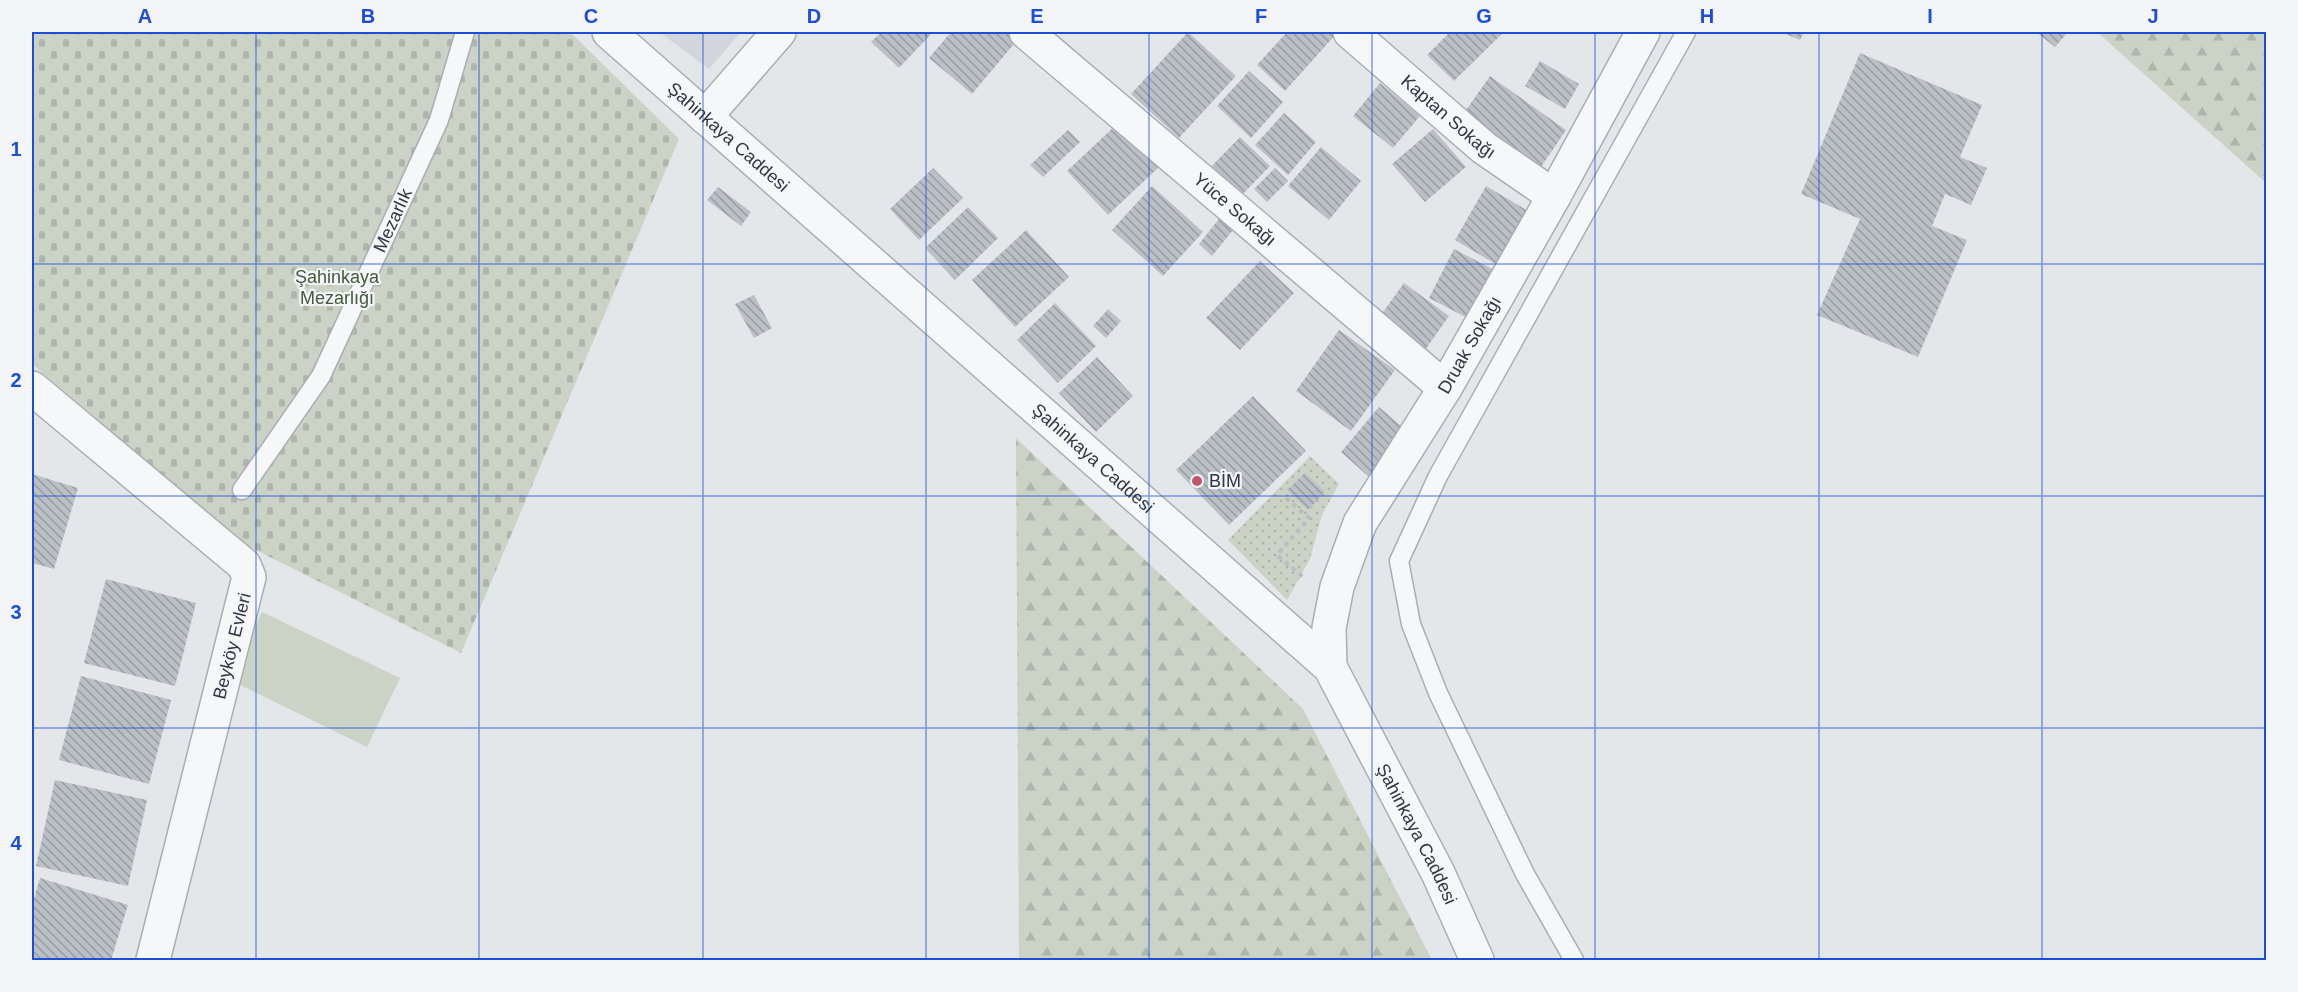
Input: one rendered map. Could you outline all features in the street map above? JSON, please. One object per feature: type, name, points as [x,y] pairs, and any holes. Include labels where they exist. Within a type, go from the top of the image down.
[{"type":"street","name":"Şahinkaya Caddesi","points":[[609,32],[1330,668],[1437,873],[1478,960]]},
{"type":"street","points":[[705,117],[779,32]]},
{"type":"street","name":"Yüce Sokağı","points":[[1026,32],[1445,388]]},
{"type":"street","name":"Kaptan Sokağı","points":[[1350,32],[1484,148],[1554,196]]},
{"type":"street","name":"Druak Sokağı","points":[[1330,668],[1329,628],[1334,603],[1360,523],[1445,388],[1554,196],[1643,32]]},
{"type":"street","name":"Beyköy Evleri","points":[[32,388],[244,565],[249,577],[153,960]]},
{"type":"lane","name":"Mezarlık","points":[[242,490],[321,376],[439,120],[465,32]]},
{"type":"lane","points":[[1574,960],[1525,874],[1438,693],[1411,624],[1399,561],[1437,476],[1686,32]]},
{"type":"path","points":[[1286,498],[1309,518],[1278,555],[1334,603]]},
{"type":"shaded area","points":[[659,32],[741,32],[709,69]]},
{"type":"green space","name":"Şahinkaya Mezarlığı","points":[[32,32],[570,32],[679,139],[461,653],[240,542],[32,364]]},
{"type":"green space","points":[[2097,32],[2266,32],[2266,183]]},
{"type":"green space","points":[[1016,438],[1303,709],[1432,960],[1019,960]]},
{"type":"green space","points":[[1310,456],[1339,484],[1322,515],[1310,559],[1287,600],[1228,540]]},
{"type":"green space","points":[[262,612],[400,678],[367,747],[230,680]]},
{"type":"building","points":[[881,32],[933,32],[899,68],[871,42]]},
{"type":"building","points":[[951,32],[1012,32],[1019,38],[972,94],[929,58]]},
{"type":"building","points":[[1188,32],[1236,76],[1179,138],[1131,94]]},
{"type":"building","points":[[1287,32],[1337,33],[1285,91],[1257,65]]},
{"type":"building","points":[[1450,32],[1504,32],[1454,81],[1427,55]]},
{"type":"building","points":[[1781,32],[1804,32],[1800,40]]},
{"type":"building","points":[[2036,32],[2068,32],[2055,47]]},
{"type":"building","points":[[1860,53],[1982,105],[1960,157],[1987,168],[1971,205],[1945,194],[1932,226],[1967,240],[1918,357],[1817,315],[1860,219],[1801,194]]},
{"type":"building","points":[[1540,61],[1579,84],[1565,109],[1525,86]]},
{"type":"building","points":[[1249,71],[1283,102],[1251,138],[1217,106]]},
{"type":"building","points":[[1490,76],[1566,130],[1539,170],[1462,116]]},
{"type":"building","points":[[1380,83],[1420,116],[1393,148],[1353,116]]},
{"type":"building","points":[[1284,113],[1316,142],[1288,175],[1255,145]]},
{"type":"building","points":[[1117,124],[1158,168],[1108,215],[1067,171]]},
{"type":"building","points":[[1433,129],[1466,167],[1425,202],[1392,164]]},
{"type":"building","points":[[1068,130],[1080,142],[1043,177],[1030,165]]},
{"type":"building","points":[[1240,137],[1270,166],[1237,200],[1207,171]]},
{"type":"building","points":[[1321,147],[1361,181],[1329,220],[1288,186]]},
{"type":"building","points":[[933,168],[963,198],[919,240],[890,209]]},
{"type":"building","points":[[1275,168],[1288,181],[1267,202],[1254,189]]},
{"type":"building","points":[[1152,186],[1203,232],[1163,276],[1112,230]]},
{"type":"building","points":[[1486,186],[1535,215],[1504,269],[1455,240]]},
{"type":"building","points":[[718,187],[751,212],[741,226],[707,200]]},
{"type":"building","points":[[968,207],[998,238],[955,280],[925,248]]},
{"type":"building","points":[[1219,219],[1233,230],[1212,256],[1199,244]]},
{"type":"building","points":[[1026,230],[1069,277],[1015,327],[972,280]]},
{"type":"building","points":[[1454,249],[1500,273],[1475,322],[1429,298]]},
{"type":"building","points":[[1260,261],[1294,293],[1240,350],[1206,318]]},
{"type":"building","points":[[1404,283],[1449,316],[1423,353],[1378,319]]},
{"type":"building","points":[[754,295],[772,328],[754,338],[735,304]]},
{"type":"building","points":[[1055,303],[1096,346],[1058,383],[1017,340]]},
{"type":"building","points":[[1108,309],[1121,321],[1106,338],[1093,326]]},
{"type":"building","points":[[1339,330],[1395,370],[1351,431],[1296,391]]},
{"type":"building","points":[[1097,357],[1133,396],[1096,432],[1059,393]]},
{"type":"building","points":[[1253,396],[1306,451],[1229,525],[1176,470]]},
{"type":"building","points":[[1379,407],[1407,431],[1369,477],[1341,452]]},
{"type":"building","points":[[1305,473],[1325,492],[1308,510],[1287,490]]},
{"type":"building","points":[[32,474],[78,488],[54,569],[32,563]]},
{"type":"building","points":[[106,579],[196,603],[175,686],[84,663]]},
{"type":"building","points":[[81,676],[171,700],[149,784],[59,760]]},
{"type":"building","points":[[55,780],[147,800],[128,886],[36,866]]},
{"type":"building","points":[[40,878],[128,905],[111,960],[32,960],[32,906]]},
{"type":"place","name":"BİM","points":[[1197,481]]}]
